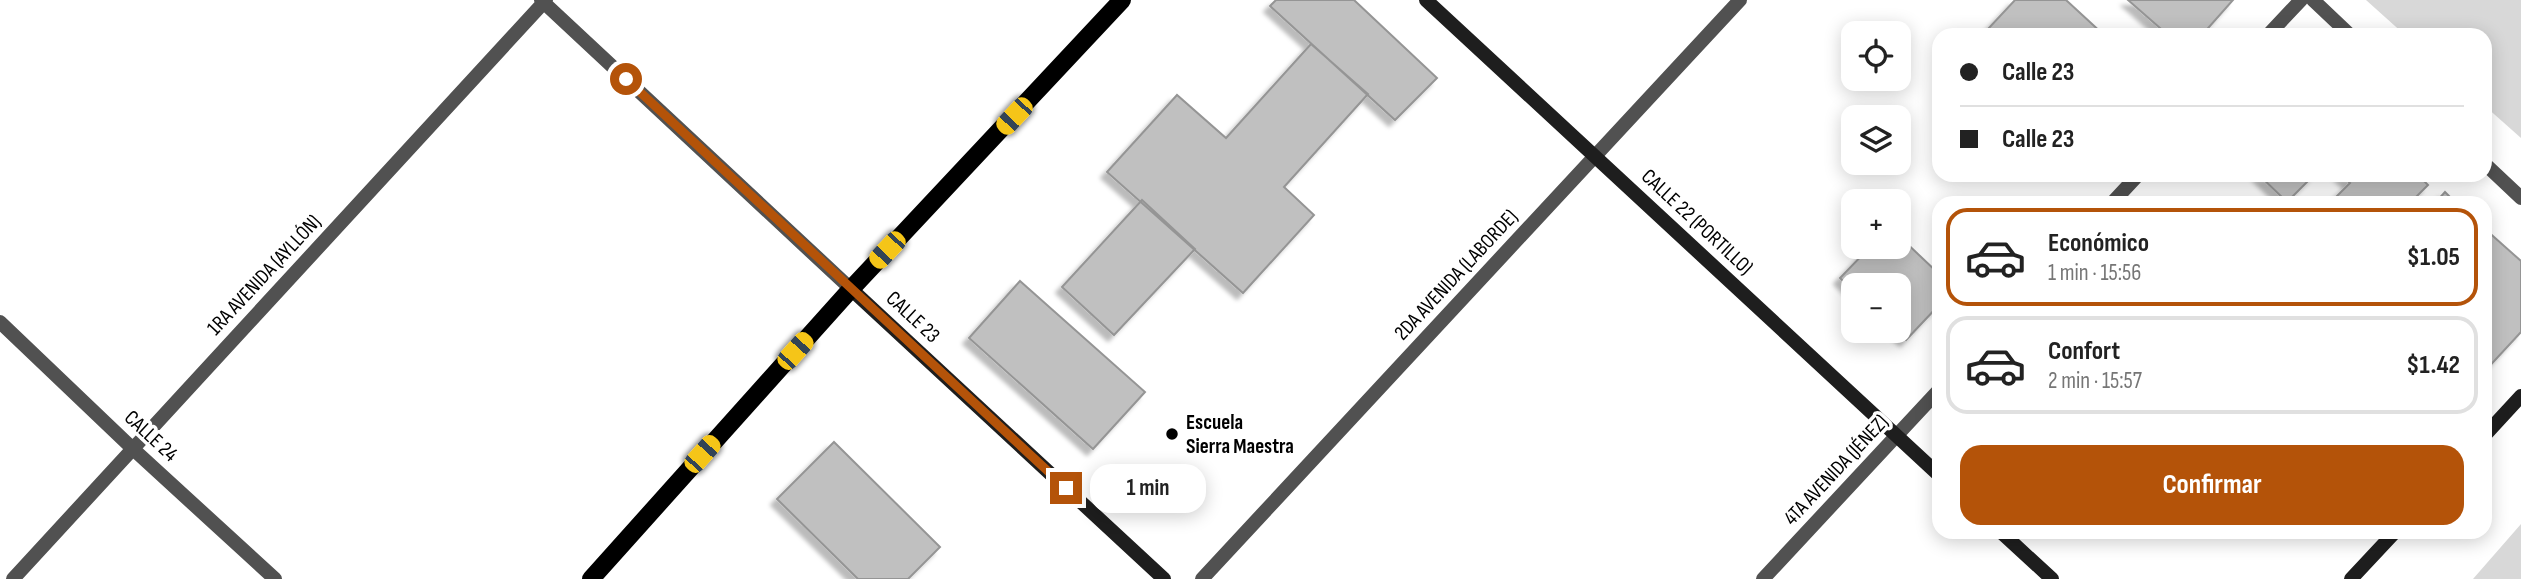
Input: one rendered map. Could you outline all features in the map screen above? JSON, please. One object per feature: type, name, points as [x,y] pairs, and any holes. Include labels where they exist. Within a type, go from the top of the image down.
[{"type":"main road","points":[[591,579],[851,289],[1122,0]]},
{"type":"main road","name":"CALLE 22 (PORTILLO)","points":[[1426,0],[1932,468]]},
{"type":"main road","name":"CALLE 23","points":[[851,289],[1164,579]]},
{"type":"main road","points":[[2492,427],[2521,396]]},
{"type":"main road","points":[[2009,539],[2052,579]]},
{"type":"main road","points":[[2351,579],[2388,539]]},
{"type":"street","name":"2DA AVENIDA (LABORDE)","points":[[1202,579],[1740,0]]},
{"type":"street","points":[[2275,28],[2301,0]]},
{"type":"street","points":[[2313,0],[2343,28]]},
{"type":"street","name":"CALLE 23","points":[[544,1],[851,289]]},
{"type":"street","name":"1RA AVENIDA (AYLLÓN)","points":[[13,579],[544,1]]},
{"type":"street","points":[[2492,171],[2521,198]]},
{"type":"street","points":[[2118,196],[2132,182]]},
{"type":"street","name":"CALLE 24","points":[[0,322],[275,579]]},
{"type":"street","name":"4TA AVENIDA (JÉNEZ)","points":[[1763,579],[1932,397]]},
{"type":"shaded area","points":[[2366,0],[2521,0],[2521,138],[2492,112],[2492,28],[2397,28]]},
{"type":"shaded area","points":[[2521,524],[2521,579],[2473,579]]},
{"type":"building","points":[[1276,0],[1354,0],[1437,78],[1395,120],[1270,6]]},
{"type":"building","points":[[2015,0],[2066,0],[2096,28],[1989,28]]},
{"type":"building","points":[[2128,0],[2233,0],[2208,28],[2160,28]]},
{"type":"building","points":[[1311,44],[1368,94],[1284,187],[1314,215],[1243,293],[1107,172],[1177,95],[1226,138]]},
{"type":"building","points":[[2266,182],[2307,182],[2293,196],[2281,196]]},
{"type":"building","points":[[2425,182],[2428,185],[2417,196],[2337,196],[2350,183]]},
{"type":"building","points":[[1142,200],[1195,249],[1114,335],[1062,287]]},
{"type":"building","points":[[2492,235],[2521,261],[2521,332],[2492,363]]},
{"type":"building","points":[[1911,247],[1932,267],[1932,312],[1911,335],[1911,273],[1845,273],[1858,259],[1911,259]]},
{"type":"building","points":[[1020,281],[1145,392],[1093,449],[969,338]]},
{"type":"building","points":[[834,442],[940,547],[908,579],[858,579],[777,499]]},
{"type":"place","name":"Escuela Sierra Maestra","points":[[1172,434]]},
{"type":"route","points":[[626,79],[1066,488]]}]
